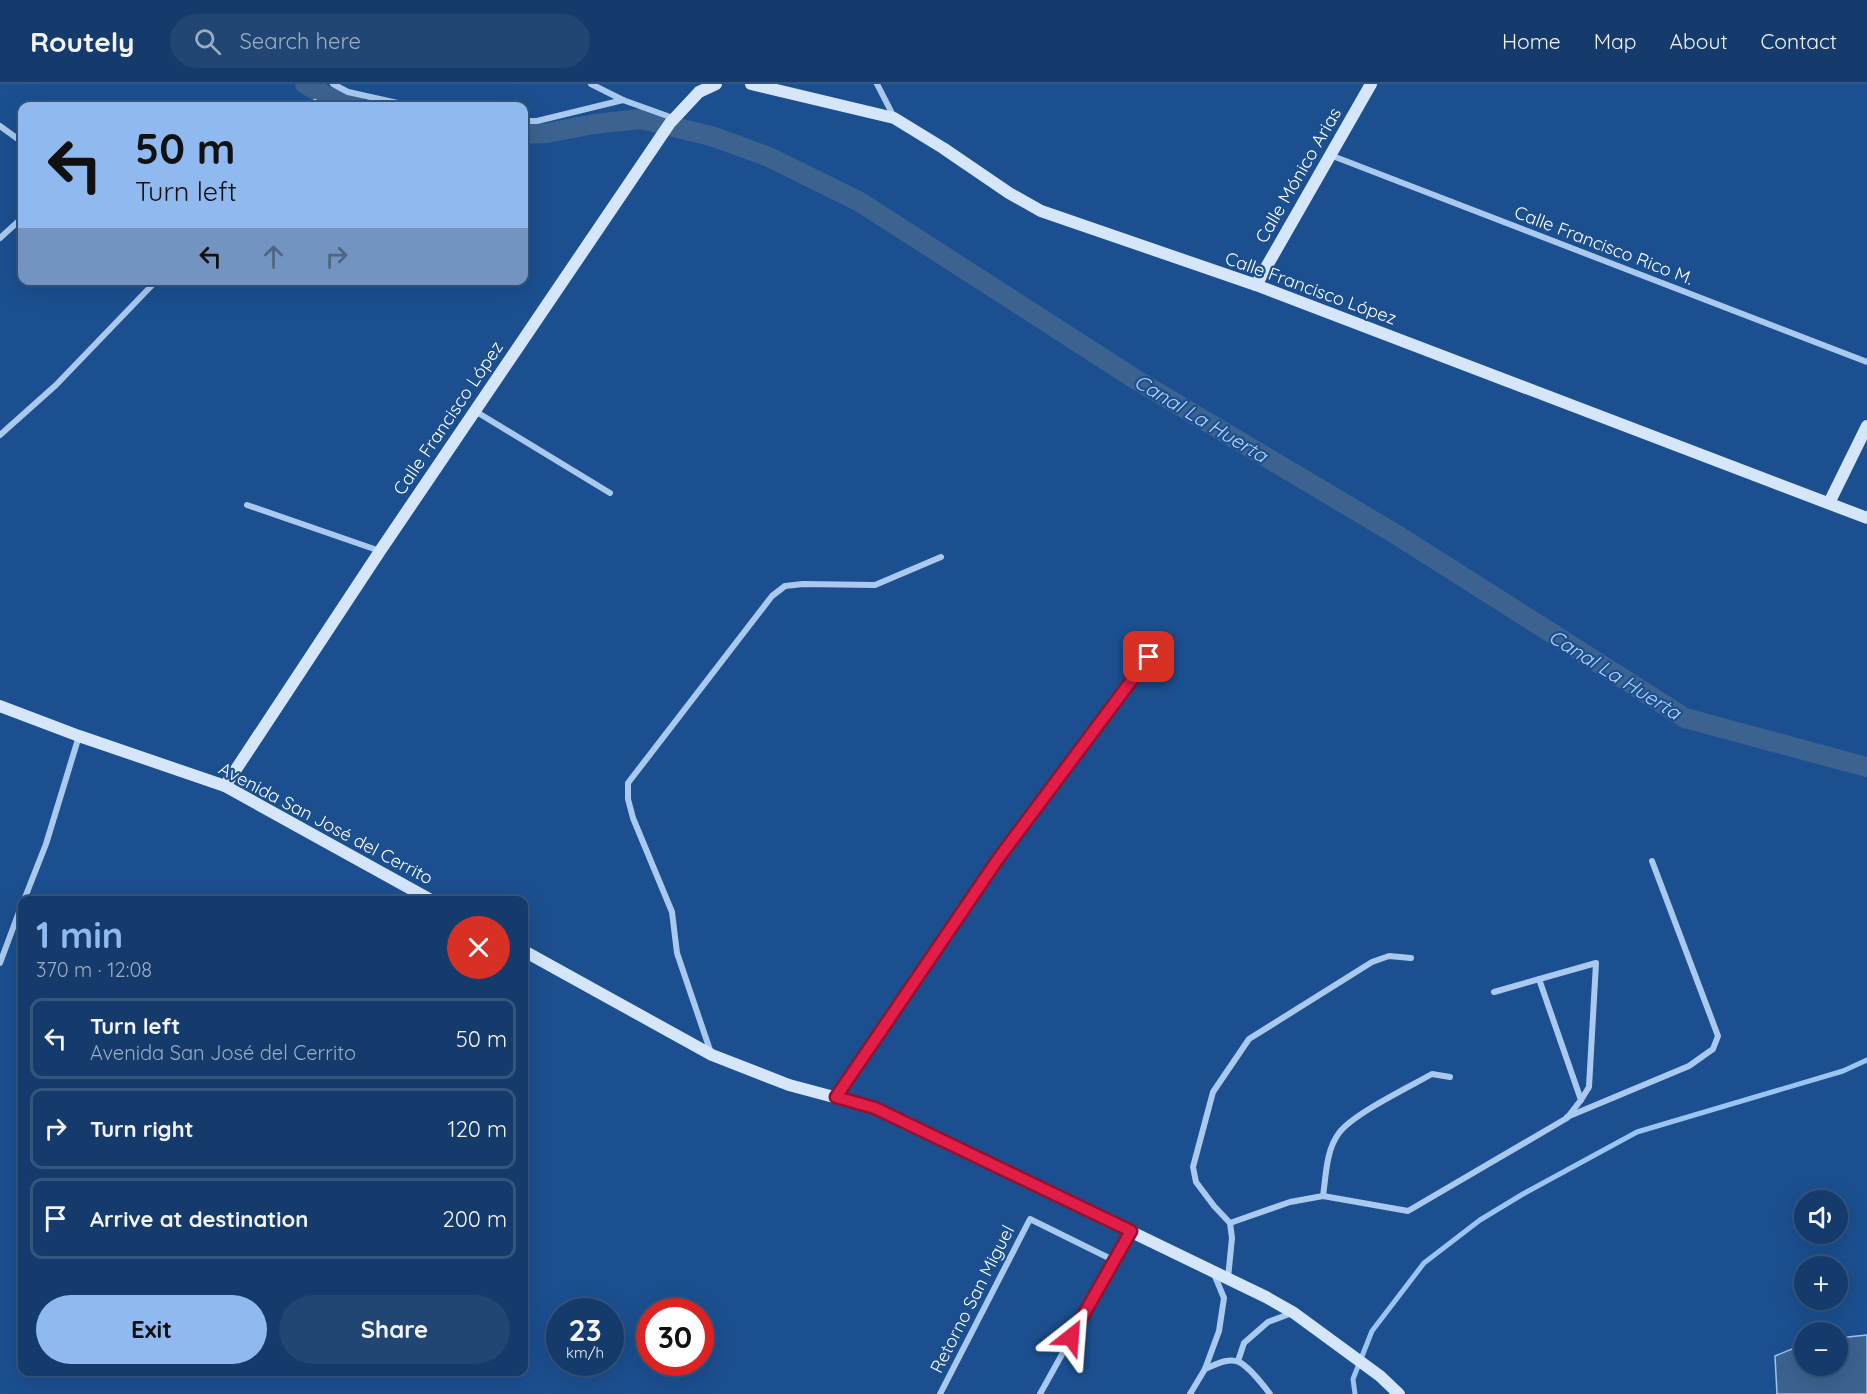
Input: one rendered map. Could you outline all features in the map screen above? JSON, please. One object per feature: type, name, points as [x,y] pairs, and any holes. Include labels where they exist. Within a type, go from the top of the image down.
[{"type":"street","points":[[333,84],[348,92],[393,102]]},
{"type":"street","points":[[591,84],[670,123]]},
{"type":"street","name":"Calle Francisco López","points":[[225,786],[380,551],[670,123],[699,92],[716,84]]},
{"type":"street","name":"Calle Francisco López","points":[[751,84],[894,118],[1009,193],[1041,211],[1256,285],[1867,518]]},
{"type":"street","points":[[877,84],[894,118]]},
{"type":"street","name":"Calle Mónico Arias","points":[[1256,285],[1371,84]]},
{"type":"street","points":[[528,121],[537,121],[624,100]]},
{"type":"street","points":[[0,126],[18,139]]},
{"type":"street","name":"Calle Francisco Rico M.","points":[[1330,155],[1867,362]]},
{"type":"street","points":[[0,238],[18,222]]},
{"type":"street","points":[[0,435],[56,385],[152,285]]},
{"type":"street","points":[[474,411],[610,493]]},
{"type":"street","points":[[1829,503],[1867,426]]},
{"type":"street","points":[[247,505],[380,551]]},
{"type":"street","points":[[712,1055],[677,953],[672,912],[633,818],[628,799],[628,783],[772,596],[785,586],[875,585],[941,557]]},
{"type":"street","points":[[836,1097],[998,859],[1149,657]]},
{"type":"street","name":"Avenida San José del Cerrito","points":[[0,706],[78,736],[225,786],[424,896]]},
{"type":"street","points":[[25,896],[46,843],[78,736]]},
{"type":"street","points":[[1230,1223],[1290,1202],[1323,1196],[1408,1211],[1567,1118],[1689,1066],[1713,1049],[1718,1036],[1652,861]]},
{"type":"street","points":[[0,963],[18,915]]},
{"type":"street","points":[[528,953],[712,1055],[789,1085],[875,1108],[1228,1278],[1294,1313],[1400,1394]]},
{"type":"street","points":[[1228,1278],[1232,1238],[1230,1223],[1196,1182],[1193,1167],[1213,1092],[1250,1039],[1372,962],[1389,956],[1411,958]]},
{"type":"street","points":[[1494,992],[1596,963],[1589,1087],[1567,1118]]},
{"type":"street","points":[[1539,979],[1581,1100]]},
{"type":"street","points":[[1323,1196],[1330,1151],[1338,1133],[1357,1118],[1432,1074],[1450,1077]]},
{"type":"street","name":"Retorno San Miguel","points":[[939,1394],[1030,1219],[1113,1260]]},
{"type":"street","points":[[1040,1394],[1131,1231]]},
{"type":"street","points":[[1190,1394],[1205,1369],[1219,1331],[1224,1298],[1213,1271]]},
{"type":"street","points":[[1238,1361],[1244,1343],[1268,1322],[1294,1313]]},
{"type":"street","points":[[1205,1369],[1226,1361],[1238,1361],[1270,1394]]},
{"type":"water","points":[[1867,1335],[1867,1394],[1777,1394],[1775,1356],[1794,1348],[1794,1376],[1848,1376],[1848,1337]]},
{"type":"waterway","name":"Canal La Huerta","points":[[305,84],[328,97],[344,102]]},
{"type":"waterway","name":"Canal La Huerta","points":[[528,134],[641,119],[711,136],[769,157],[860,202],[1135,379],[1397,535],[1685,718],[1867,767]]},
{"type":"waterway","points":[[1355,1394],[1353,1379],[1372,1331],[1424,1263],[1480,1220],[1637,1132],[1843,1071],[1867,1060]]},
{"type":"route","points":[[1071,1337],[1131,1231],[875,1108],[836,1097],[998,859],[1149,657]]}]
